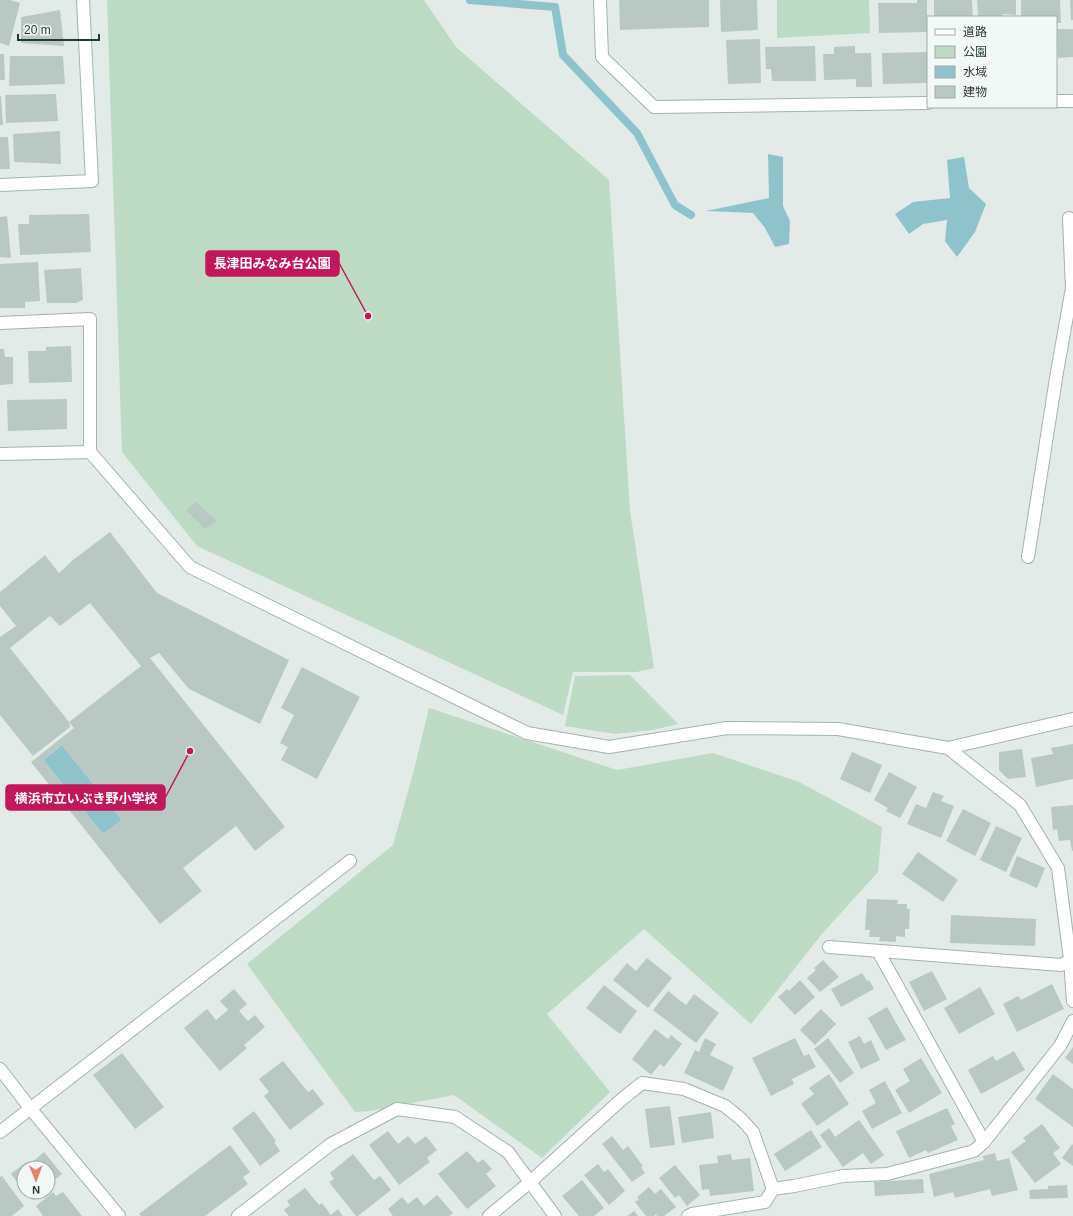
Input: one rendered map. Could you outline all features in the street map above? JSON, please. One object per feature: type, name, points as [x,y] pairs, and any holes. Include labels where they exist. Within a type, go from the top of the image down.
[{"type":"street","points":[[0,185],[92,181],[83,0]]},
{"type":"street","points":[[600,0],[602,57],[654,107],[927,103]]},
{"type":"street","points":[[1057,101],[1073,101]]},
{"type":"street","points":[[1028,557],[1057,372],[1072,288],[1072,252],[1069,218]]},
{"type":"street","points":[[0,324],[90,319],[90,452],[190,567],[527,733],[609,748],[728,728],[838,729],[948,748],[1073,719]]},
{"type":"street","points":[[0,454],[90,452]]},
{"type":"street","points":[[948,748],[1020,805],[1058,868],[1072,959],[1073,1001]]},
{"type":"street","points":[[0,1132],[350,861]]},
{"type":"street","points":[[829,947],[1061,965],[1072,959]]},
{"type":"street","points":[[878,950],[984,1142]]},
{"type":"street","points":[[773,1189],[843,1176],[887,1174],[974,1151],[984,1142],[1060,1046],[1073,1021]]},
{"type":"street","points":[[0,1069],[30,1108],[119,1216]]},
{"type":"street","points":[[489,1216],[530,1182],[642,1083],[684,1089],[724,1106],[741,1118],[753,1132],[773,1189]]},
{"type":"street","points":[[238,1216],[331,1144],[397,1109],[456,1117],[508,1152],[555,1216]]},
{"type":"street","points":[[688,1216],[692,1214],[765,1202],[773,1189]]},
{"type":"green space","points":[[107,0],[424,0],[456,47],[609,180],[630,511],[654,668],[637,672],[573,672],[563,715],[197,546],[122,452]]},
{"type":"green space","points":[[777,0],[869,0],[870,33],[777,38]]},
{"type":"green space","points":[[630,675],[678,724],[653,730],[615,734],[565,726],[575,676]]},
{"type":"green space","points":[[429,708],[617,770],[713,753],[799,782],[882,827],[878,872],[821,935],[751,1024],[644,929],[547,1014],[610,1092],[542,1158],[454,1095],[370,1111],[355,1112],[247,964],[393,845],[414,770]]},
{"type":"water","points":[[768,154],[783,157],[783,206],[790,221],[789,244],[775,247],[765,228],[753,213],[706,211],[769,198]]},
{"type":"water","points":[[964,157],[969,188],[986,204],[975,232],[957,257],[945,241],[947,220],[923,224],[909,234],[895,214],[913,202],[950,198],[947,160]]},
{"type":"water","points":[[62,745],[122,820],[103,834],[43,760]]},
{"type":"building","points":[[0,0],[10,0],[20,3],[9,46],[0,43]]},
{"type":"building","points":[[619,0],[709,0],[709,27],[620,30]]},
{"type":"building","points":[[720,0],[757,0],[758,30],[721,32]]},
{"type":"building","points":[[917,0],[927,0],[927,32],[879,33],[878,3],[917,3]]},
{"type":"building","points":[[934,0],[972,0],[973,16],[934,16]]},
{"type":"building","points":[[977,0],[1016,0],[1016,15],[1003,14],[1003,16],[978,16]]},
{"type":"building","points":[[1021,0],[1060,0],[1061,23],[1057,23],[1057,16],[1021,16]]},
{"type":"building","points":[[1070,0],[1073,0],[1073,20],[1071,20]]},
{"type":"building","points":[[60,10],[64,46],[21,43],[21,17]]},
{"type":"building","points":[[1057,29],[1073,29],[1073,57],[1058,58]]},
{"type":"building","points":[[760,39],[761,83],[728,84],[726,40]]},
{"type":"building","points":[[815,46],[816,81],[772,81],[771,69],[766,69],[765,47]]},
{"type":"building","points":[[855,46],[855,53],[871,53],[872,87],[856,87],[856,79],[824,80],[823,54],[834,54],[834,47]]},
{"type":"building","points":[[927,52],[927,83],[883,84],[882,53]]},
{"type":"building","points":[[0,54],[4,54],[5,80],[0,80]]},
{"type":"building","points":[[10,56],[63,56],[65,84],[9,86]]},
{"type":"building","points":[[56,94],[58,121],[6,123],[5,95]]},
{"type":"building","points":[[1,96],[3,125],[0,125]]},
{"type":"building","points":[[60,131],[61,164],[14,162],[13,134]]},
{"type":"building","points":[[0,137],[8,137],[10,169],[0,169]]},
{"type":"building","points":[[89,214],[91,252],[20,255],[18,224],[29,224],[29,215]]},
{"type":"building","points":[[7,216],[11,258],[0,257],[0,217]]},
{"type":"building","points":[[38,262],[40,301],[25,302],[25,308],[0,308],[0,264]]},
{"type":"building","points":[[81,268],[83,300],[76,303],[47,303],[44,270]]},
{"type":"building","points":[[71,346],[72,382],[29,383],[28,351],[46,351],[46,347]]},
{"type":"building","points":[[0,349],[4,349],[5,357],[13,357],[13,384],[0,385]]},
{"type":"building","points":[[67,399],[67,429],[8,431],[7,400]]},
{"type":"building","points":[[196,502],[217,521],[205,529],[186,510]]},
{"type":"building","points":[[110,532],[157,593],[289,660],[260,724],[189,689],[159,653],[150,658],[285,827],[255,851],[236,826],[183,868],[202,891],[160,924],[31,762],[74,728],[69,722],[70,727],[33,756],[0,715],[0,637],[16,626],[0,606],[0,592],[45,555],[59,573],[73,560]],"holes":[[[90,603],[141,666],[69,722],[10,648],[50,616],[60,626]],[[62,745],[122,820],[103,834],[43,760]]]},
{"type":"building","points":[[302,667],[360,697],[317,779],[281,760],[288,747],[280,743],[294,715],[281,708]]},
{"type":"building","points":[[1073,744],[1073,779],[1036,787],[1031,758],[1053,754],[1051,748]]},
{"type":"building","points":[[1022,749],[1026,777],[1008,779],[999,770],[999,752]]},
{"type":"building","points":[[852,752],[882,765],[870,793],[840,779]]},
{"type":"building","points":[[889,772],[917,787],[900,818],[886,811],[888,808],[874,800]]},
{"type":"building","points":[[933,792],[944,796],[941,801],[954,806],[941,838],[907,824],[916,804],[926,808]]},
{"type":"building","points":[[1073,805],[1072,851],[1070,840],[1059,841],[1057,829],[1053,830],[1051,807]]},
{"type":"building","points":[[963,809],[991,823],[975,856],[946,841]]},
{"type":"building","points":[[996,826],[1022,838],[1006,872],[980,860]]},
{"type":"building","points":[[918,852],[958,880],[943,902],[902,874]]},
{"type":"building","points":[[1017,856],[1045,868],[1037,888],[1009,876]]},
{"type":"building","points":[[867,899],[898,900],[897,904],[907,904],[907,909],[910,909],[909,929],[905,929],[905,937],[896,936],[896,942],[879,941],[880,937],[869,937],[870,930],[865,930]]},
{"type":"building","points":[[951,915],[1036,919],[1035,946],[950,943]]},
{"type":"building","points":[[647,958],[672,978],[648,1008],[613,980],[627,963],[636,971]]},
{"type":"building","points":[[823,960],[839,977],[820,992],[807,978],[816,970],[814,968]]},
{"type":"building","points":[[932,971],[947,999],[924,1011],[909,982]]},
{"type":"building","points":[[862,973],[867,981],[869,980],[874,989],[841,1007],[831,989]]},
{"type":"building","points":[[800,980],[815,997],[795,1015],[778,997],[787,989],[789,991]]},
{"type":"building","points":[[1052,984],[1064,1009],[1017,1032],[1003,1004],[1018,996],[1021,1000]]},
{"type":"building","points":[[604,985],[637,1011],[620,1034],[586,1008]]},
{"type":"building","points":[[980,987],[995,1014],[959,1034],[944,1008]]},
{"type":"building","points":[[234,989],[247,1004],[239,1011],[248,1021],[255,1015],[265,1027],[244,1045],[247,1048],[220,1071],[184,1028],[207,1009],[216,1020],[228,1010],[220,1001]]},
{"type":"building","points":[[668,991],[686,1005],[694,994],[719,1013],[696,1043],[653,1010]]},
{"type":"building","points":[[887,1007],[906,1040],[886,1050],[868,1018]]},
{"type":"building","points":[[821,1009],[836,1024],[815,1045],[800,1030]]},
{"type":"building","points":[[655,1029],[668,1039],[671,1035],[682,1044],[664,1067],[660,1064],[651,1075],[632,1059]]},
{"type":"building","points":[[860,1036],[864,1044],[871,1040],[880,1060],[861,1069],[848,1042]]},
{"type":"building","points":[[705,1038],[716,1044],[710,1055],[734,1067],[723,1091],[684,1073],[695,1050],[699,1052]]},
{"type":"building","points":[[795,1038],[804,1056],[809,1054],[816,1067],[792,1079],[794,1084],[771,1096],[752,1058]]},
{"type":"building","points":[[828,1038],[854,1073],[840,1083],[814,1049]]},
{"type":"building","points":[[1073,1047],[1073,1064],[1065,1058]]},
{"type":"building","points":[[1014,1051],[1025,1070],[981,1094],[968,1070],[993,1056],[996,1061]]},
{"type":"building","points":[[122,1053],[164,1107],[135,1129],[93,1075]]},
{"type":"building","points":[[921,1058],[942,1093],[909,1113],[895,1090],[910,1081],[903,1069]]},
{"type":"building","points":[[283,1061],[308,1092],[313,1089],[324,1104],[290,1130],[264,1096],[269,1092],[259,1079]]},
{"type":"building","points":[[829,1074],[849,1104],[817,1126],[801,1104],[814,1094],[809,1088]]},
{"type":"building","points":[[1053,1074],[1073,1089],[1073,1127],[1035,1099]]},
{"type":"building","points":[[885,1081],[902,1113],[872,1129],[862,1111],[876,1103],[869,1090]]},
{"type":"building","points":[[670,1106],[675,1145],[650,1148],[645,1109]]},
{"type":"building","points":[[947,1108],[955,1124],[951,1126],[958,1140],[928,1153],[926,1150],[909,1158],[896,1131]]},
{"type":"building","points":[[254,1111],[276,1141],[274,1142],[280,1151],[260,1166],[232,1128]]},
{"type":"building","points":[[711,1112],[714,1138],[682,1143],[678,1117]]},
{"type":"building","points":[[859,1120],[884,1155],[871,1164],[863,1153],[843,1167],[820,1135],[829,1128],[835,1137]]},
{"type":"building","points":[[1042,1124],[1060,1148],[1053,1153],[1061,1164],[1035,1183],[1011,1152],[1026,1141],[1023,1138]]},
{"type":"building","points":[[811,1130],[822,1147],[785,1171],[774,1154]]},
{"type":"building","points":[[388,1131],[398,1144],[408,1136],[415,1144],[426,1136],[437,1150],[427,1158],[430,1162],[399,1185],[369,1145]]},
{"type":"building","points":[[612,1136],[623,1150],[628,1146],[643,1166],[641,1167],[645,1173],[632,1182],[602,1144]]},
{"type":"building","points":[[1072,1144],[1073,1145],[1073,1166],[1062,1158]]},
{"type":"building","points":[[230,1145],[250,1172],[243,1177],[248,1184],[205,1216],[141,1216],[139,1214]]},
{"type":"building","points":[[467,1151],[478,1163],[483,1159],[492,1169],[486,1174],[496,1186],[467,1209],[438,1174]]},
{"type":"building","points":[[44,1152],[51,1160],[35,1160]]},
{"type":"building","points":[[995,1153],[997,1161],[1009,1158],[1018,1190],[992,1196],[990,1189],[955,1198],[953,1192],[934,1197],[929,1174],[984,1160],[983,1156]]},
{"type":"building","points":[[353,1154],[374,1180],[380,1176],[391,1190],[358,1216],[356,1216],[329,1182],[334,1179],[330,1173]]},
{"type":"building","points":[[731,1154],[732,1160],[750,1158],[754,1191],[710,1196],[709,1189],[702,1190],[699,1165],[718,1163],[717,1156]]},
{"type":"building","points":[[598,1164],[604,1172],[608,1169],[625,1191],[609,1205],[584,1175]]},
{"type":"building","points":[[675,1165],[700,1195],[687,1206],[679,1195],[675,1198],[659,1178]]},
{"type":"building","points":[[56,1167],[62,1174],[56,1179]]},
{"type":"building","points":[[16,1170],[16,1181],[11,1174]]},
{"type":"building","points":[[2,1176],[16,1195],[16,1200],[20,1200],[24,1206],[12,1216],[0,1216],[0,1177]]},
{"type":"building","points":[[923,1179],[924,1193],[875,1196],[874,1182]]},
{"type":"building","points":[[582,1180],[604,1208],[594,1216],[579,1216],[562,1196]]},
{"type":"building","points":[[1067,1185],[1068,1198],[1030,1199],[1029,1190],[1048,1189],[1048,1186]]},
{"type":"building","points":[[649,1187],[655,1194],[661,1189],[676,1207],[664,1216],[657,1216],[656,1214],[654,1216],[646,1216],[635,1202],[639,1199],[637,1197]]},
{"type":"building","points":[[305,1188],[319,1205],[322,1203],[331,1215],[338,1209],[343,1216],[289,1216],[284,1210],[290,1205],[287,1201]]},
{"type":"building","points":[[63,1192],[82,1216],[43,1216],[36,1206],[43,1200],[56,1200],[56,1196]]},
{"type":"building","points":[[437,1195],[453,1213],[449,1216],[393,1216],[388,1209],[402,1197],[408,1204],[417,1197],[424,1206]]},
{"type":"building","points":[[634,1211],[638,1216],[627,1216]]},
{"type":"waterway","points":[[470,0],[555,7],[563,55],[637,133],[675,205],[691,215]]},
{"type":"place","name":"長津田みなみ台公園","points":[[368,316]]},
{"type":"place","name":"横浜市立いぶき野小学校","points":[[190,751]]}]
